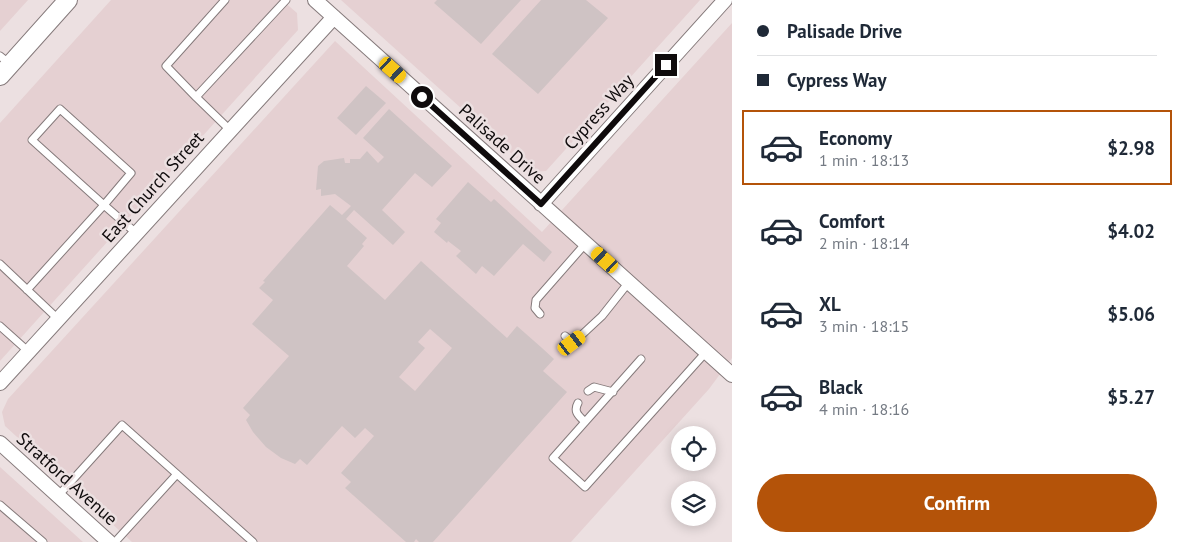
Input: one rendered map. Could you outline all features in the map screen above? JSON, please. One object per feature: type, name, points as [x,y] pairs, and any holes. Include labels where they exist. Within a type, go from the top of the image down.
[{"type":"street","points":[[4,65],[68,0]]},
{"type":"street","name":"Palisade Drive","points":[[315,0],[707,351],[732,376]]},
{"type":"street","name":"Cypress Way","points":[[541,204],[726,0]]},
{"type":"street","name":"East Church Street","points":[[0,383],[334,17]]},
{"type":"street","name":"Stratford Avenue","points":[[0,443],[109,542]]},
{"type":"lane","points":[[226,0],[166,66],[230,130]]},
{"type":"lane","points":[[196,97],[286,0]]},
{"type":"lane","points":[[27,290],[104,205],[131,173],[60,109],[32,140],[104,205],[136,234]]},
{"type":"lane","points":[[540,314],[535,308],[536,300],[586,243]]},
{"type":"lane","points":[[0,264],[58,319]]},
{"type":"lane","points":[[565,336],[572,343],[585,333],[629,282]]},
{"type":"lane","points":[[0,326],[29,352]]},
{"type":"lane","points":[[641,359],[553,458],[586,487],[707,351]]},
{"type":"lane","points":[[588,391],[594,387],[601,387],[613,392]]},
{"type":"lane","points":[[578,403],[575,408],[576,413],[586,422]]},
{"type":"lane","points":[[58,496],[122,425],[253,542]]},
{"type":"lane","points":[[115,542],[177,474]]},
{"type":"lane","points":[[0,505],[43,542]]},
{"type":"shaded area","points":[[0,0],[28,0],[0,31]]},
{"type":"shaded area","points":[[111,0],[282,0],[297,13],[298,30],[0,361],[0,123]]},
{"type":"shaded area","points":[[341,0],[700,0],[546,171],[532,172]]},
{"type":"shaded area","points":[[732,23],[732,358],[709,389],[676,426],[671,426],[671,431],[571,542],[132,542],[5,426],[2,412],[8,399],[335,41],[542,232]]},
{"type":"shaded area","points":[[0,467],[83,542],[0,542]]},
{"type":"building","points":[[437,0],[521,0],[481,44],[434,3]]},
{"type":"building","points":[[541,0],[586,0],[608,18],[538,94],[492,54]]},
{"type":"building","points":[[366,86],[386,103],[356,135],[337,118]]},
{"type":"building","points":[[389,109],[452,166],[432,187],[415,173],[382,210],[405,232],[393,245],[354,210],[346,219],[367,238],[362,244],[364,246],[347,266],[385,300],[421,261],[507,338],[517,326],[542,348],[554,359],[543,371],[567,392],[433,542],[419,542],[416,539],[414,542],[406,542],[345,488],[351,482],[341,473],[374,436],[365,428],[355,438],[342,426],[307,465],[300,459],[295,464],[281,458],[266,447],[253,432],[246,420],[250,415],[243,408],[289,356],[252,324],[273,300],[259,288],[265,282],[263,281],[330,205],[342,215],[351,206],[335,194],[321,196],[321,189],[316,190],[318,166],[324,161],[344,158],[345,163],[350,163],[350,159],[360,159],[367,151],[378,163],[384,157],[363,138]],"holes":[[[430,329],[452,348],[415,391],[399,377],[425,348],[418,342]]]},
{"type":"building","points":[[468,182],[491,202],[494,199],[552,252],[544,262],[523,244],[494,276],[482,266],[476,274],[456,256],[461,251],[448,241],[447,243],[434,232],[441,223],[436,219]]},
{"type":"route","points":[[422,97],[541,204],[666,65]]}]
